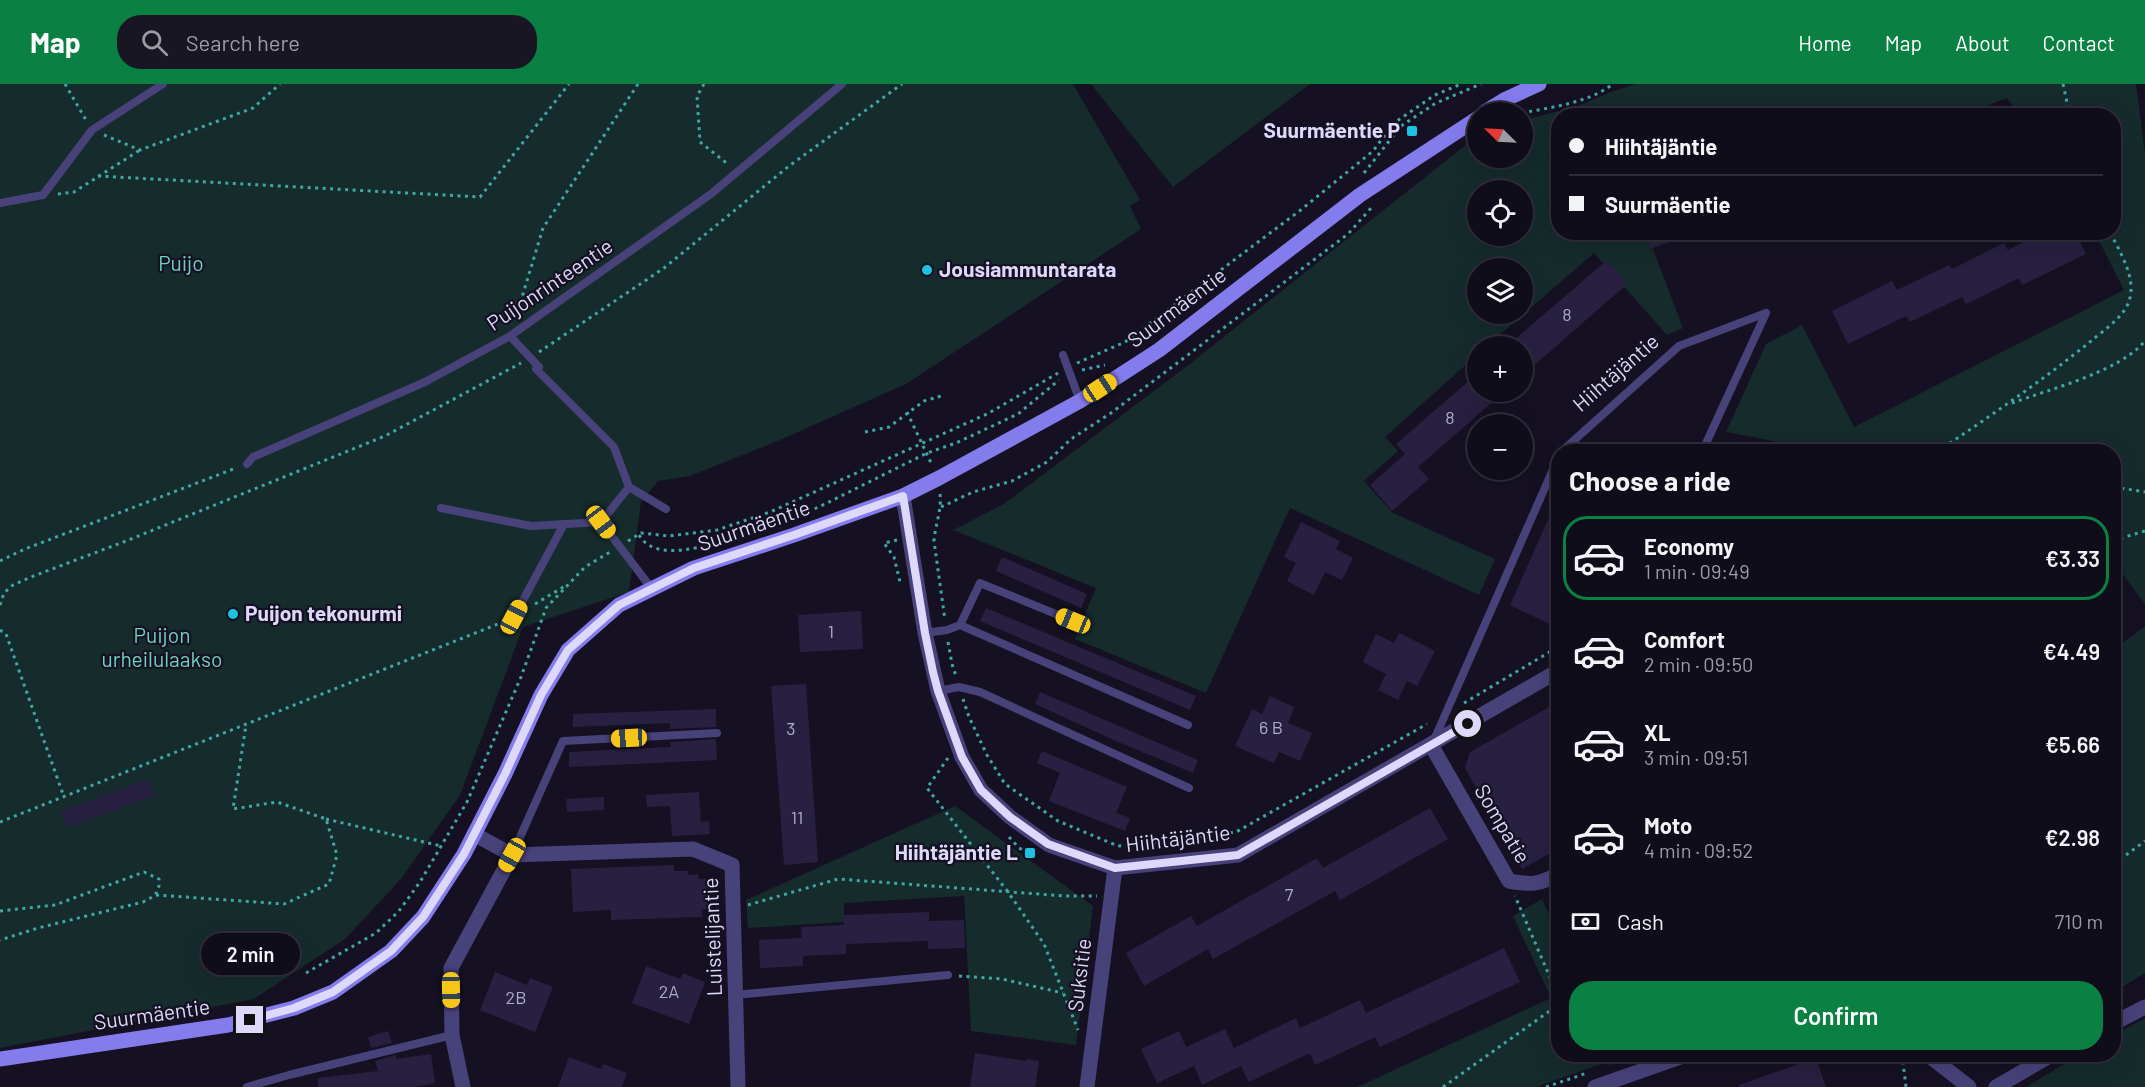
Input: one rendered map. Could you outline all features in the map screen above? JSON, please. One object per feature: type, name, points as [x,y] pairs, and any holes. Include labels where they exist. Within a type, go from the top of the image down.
[{"type":"main road","points":[[1501,102],[1539,84]]},
{"type":"main road","name":"Suurmäentie","points":[[0,1059],[228,1025],[294,1008],[333,992],[391,951],[423,917],[464,854],[505,774],[541,695],[568,650],[619,605],[694,568],[903,496],[1080,401],[1159,350],[1360,195],[1467,125]]},
{"type":"street","name":"Hiihtäjäntie","points":[[903,496],[925,633],[938,691],[962,757],[981,790],[1010,817],[1048,844],[1115,868],[1238,855],[1431,746],[1551,674]]},
{"type":"street","name":"Sompatie","points":[[1431,746],[1509,880],[1525,884],[1542,883],[1551,878]]},
{"type":"street","points":[[463,1087],[452,1035],[451,968],[512,855],[474,834]]},
{"type":"street","name":"Luistelijantie","points":[[512,855],[693,849],[732,865],[738,1087]]},
{"type":"street","name":"Suksitie","points":[[1087,1087],[1115,868]]},
{"type":"street","points":[[2121,1019],[2145,1007]]},
{"type":"street","points":[[1602,1086],[1667,1062]]},
{"type":"street","points":[[1937,1062],[1969,1087]]},
{"type":"street","points":[[1996,1087],[2039,1062]]},
{"type":"lane","points":[[0,203],[43,195],[92,130],[163,84]]},
{"type":"lane","name":"Puijonrinteentie","points":[[247,464],[253,457],[424,382],[510,336],[711,194],[842,84]]},
{"type":"lane","name":"Hiihtäjäntie","points":[[1570,444],[1679,346],[1766,314],[1706,444]]},
{"type":"lane","points":[[510,336],[539,367],[536,369],[614,447],[629,487],[666,509]]},
{"type":"lane","points":[[1063,355],[1080,401]]},
{"type":"lane","points":[[1431,746],[1551,474]]},
{"type":"lane","points":[[441,508],[531,526],[601,522],[629,487]]},
{"type":"lane","points":[[601,522],[652,589]]},
{"type":"lane","points":[[514,617],[564,524]]},
{"type":"lane","points":[[925,633],[947,630],[960,625],[980,583],[1073,621]]},
{"type":"lane","points":[[960,625],[1188,725]]},
{"type":"lane","points":[[938,691],[959,687],[981,692],[1189,788]]},
{"type":"lane","points":[[512,855],[563,741],[717,733]]},
{"type":"lane","points":[[735,996],[948,975]]},
{"type":"lane","points":[[247,1087],[452,1035]]},
{"type":"path","points":[[65,84],[92,130],[140,150]]},
{"type":"path","points":[[43,195],[74,192],[140,150],[253,108],[280,84]]},
{"type":"path","points":[[98,176],[480,197],[569,84]]},
{"type":"path","points":[[510,336],[543,228],[638,84]]},
{"type":"path","points":[[704,84],[697,96],[700,142],[738,172]]},
{"type":"path","points":[[0,604],[4,593],[13,585],[385,436],[530,358],[664,268],[789,166],[902,84]]},
{"type":"path","points":[[1533,110],[1562,106],[1604,91],[1613,84]]},
{"type":"path","points":[[2062,84],[2068,108]]},
{"type":"path","points":[[941,507],[973,492],[1012,481],[1047,462],[1071,439],[1111,413],[1348,234],[1373,206]]},
{"type":"path","points":[[1949,444],[2006,406],[2066,361],[2113,322],[2129,303],[2132,284],[2114,240]]},
{"type":"path","points":[[2006,406],[2104,369],[2140,347],[2145,341]]},
{"type":"path","points":[[865,432],[889,427],[924,400],[941,396]]},
{"type":"path","points":[[907,412],[922,444]]},
{"type":"path","points":[[0,561],[247,464]]},
{"type":"path","points":[[2121,488],[2145,492]]},
{"type":"path","points":[[2121,538],[2145,531]]},
{"type":"path","points":[[306,973],[376,933],[399,911],[420,882],[467,802],[521,677],[546,608],[585,567],[641,533]]},
{"type":"path","points":[[0,822],[514,617],[569,583]]},
{"type":"path","points":[[0,630],[6,634],[64,797]]},
{"type":"path","points":[[246,725],[233,809],[277,802],[326,819],[441,846]]},
{"type":"path","points":[[949,756],[927,788],[1008,892],[1044,944],[1078,1031]]},
{"type":"path","points":[[156,895],[284,904],[329,884],[337,855],[326,819]]},
{"type":"path","points":[[2121,859],[2145,841]]},
{"type":"path","points":[[0,911],[55,905],[144,872],[159,879],[160,888],[156,895],[143,902],[38,928],[0,940]]},
{"type":"path","points":[[733,910],[838,879],[1065,896],[1099,896]]},
{"type":"path","points":[[1509,880],[1551,976]]},
{"type":"path","points":[[948,975],[1002,979],[1064,993]]},
{"type":"path","points":[[1443,1087],[1551,1010]]},
{"type":"path","points":[[1903,1062],[1906,1087]]},
{"type":"green space","points":[[0,84],[1073,84],[1140,200],[1130,206],[1141,229],[906,384],[780,440],[690,476],[658,481],[641,502],[629,592],[523,627],[460,795],[401,879],[345,939],[254,999],[0,1048]]},
{"type":"green space","points":[[1091,84],[1310,84],[1173,187]]},
{"type":"green space","points":[[1636,84],[2136,84],[2145,153],[2145,604],[2121,572],[2121,444],[1790,444],[1726,432],[1766,344],[1802,325],[1854,427],[2124,290],[2099,240],[2121,240],[2121,108],[2015,108],[2007,98],[1981,108],[1572,108]]},
{"type":"green space","points":[[1551,113],[1551,240],[1650,240],[1683,328],[1667,335],[1594,253],[1533,306],[1533,258],[1467,258],[1467,324],[1512,324],[1499,336],[1467,336],[1467,364],[1385,437],[1398,451],[1364,481],[1393,513],[1495,559],[1479,595],[1290,508],[1206,693],[1075,639],[1096,588],[953,530],[1004,504],[1187,366],[1467,144],[1467,168],[1533,168],[1533,118]]},
{"type":"green space","points":[[2145,626],[2145,973],[2121,988],[2121,645]]},
{"type":"green space","points":[[955,806],[1093,906],[1076,1045],[971,1031],[964,896],[844,903],[844,922],[748,928],[746,900]]},
{"type":"green space","points":[[1542,899],[1551,919],[1551,998],[1513,916]]},
{"type":"green space","points":[[1551,998],[1551,1062],[1607,1062],[1536,1087],[1357,1087]]},
{"type":"green space","points":[[2145,1018],[2145,1087],[2026,1087],[2067,1062],[2121,1062],[2121,1031]]},
{"type":"building","points":[[1647,240],[1675,240],[1650,249]]},
{"type":"building","points":[[2028,240],[2079,240],[2086,254],[2022,285],[2019,278],[1966,304],[1962,297],[1910,322],[1906,316],[1848,344],[1832,311],[1892,281],[1897,290],[1949,265],[1952,269],[2004,243],[2008,250]]},
{"type":"building","points":[[1607,260],[1627,284],[1533,366],[1533,336],[1519,336]]},
{"type":"building","points":[[1467,383],[1467,402],[1493,402],[1479,414],[1467,414],[1467,424],[1418,467],[1429,479],[1392,511],[1370,485],[1405,454],[1396,444]]},
{"type":"building","points":[[1551,513],[1551,625],[1510,605]]},
{"type":"building","points":[[1301,522],[1340,541],[1336,549],[1353,558],[1342,580],[1325,572],[1314,595],[1287,581],[1296,563],[1284,557]]},
{"type":"building","points":[[1002,557],[1087,594],[1081,608],[996,571]]},
{"type":"building","points":[[986,608],[1196,696],[1190,710],[980,621]]},
{"type":"building","points":[[861,611],[863,649],[800,652],[798,615]]},
{"type":"building","points":[[1399,633],[1435,651],[1417,686],[1407,681],[1398,700],[1378,690],[1386,674],[1363,662],[1376,634],[1394,643]]},
{"type":"building","points":[[806,684],[818,862],[784,865],[771,686]]},
{"type":"building","points":[[1040,692],[1198,760],[1193,773],[1035,704]]},
{"type":"building","points":[[1270,696],[1294,707],[1288,723],[1312,733],[1300,761],[1279,752],[1274,763],[1235,746],[1252,709],[1262,714]]},
{"type":"building","points":[[1551,706],[1551,853],[1522,869],[1465,768],[1470,752]]},
{"type":"building","points":[[716,709],[716,727],[670,729],[670,723],[573,727],[573,714]]},
{"type":"building","points":[[716,739],[717,760],[569,767],[569,752],[671,747],[670,742]]},
{"type":"building","points":[[1042,751],[1127,787],[1116,813],[1130,818],[1125,831],[1049,801],[1060,773],[1037,763]]},
{"type":"building","points":[[148,779],[154,796],[67,827],[61,811]]},
{"type":"building","points":[[699,792],[701,822],[709,821],[710,834],[672,836],[670,806],[647,807],[646,795]]},
{"type":"building","points":[[604,797],[604,810],[567,812],[566,799]]},
{"type":"building","points":[[1430,808],[1448,839],[1340,900],[1335,891],[1213,959],[1208,949],[1144,986],[1126,953],[1191,916],[1197,926],[1317,858],[1323,868]]},
{"type":"building","points":[[674,865],[674,871],[688,871],[688,875],[698,874],[699,879],[710,879],[711,909],[702,909],[702,917],[611,920],[611,910],[573,912],[571,869]]},
{"type":"building","points":[[929,912],[929,921],[964,920],[965,948],[928,949],[928,941],[846,944],[846,954],[803,956],[803,966],[760,968],[759,940],[802,938],[801,927],[844,925],[843,915]]},
{"type":"building","points":[[1504,948],[1520,982],[1380,1047],[1375,1037],[1315,1065],[1310,1053],[1249,1082],[1241,1066],[1202,1085],[1194,1066],[1157,1083],[1141,1049],[1179,1031],[1186,1047],[1225,1029],[1234,1048],[1296,1018],[1300,1028],[1360,1000],[1366,1013]]},
{"type":"building","points":[[646,966],[680,979],[683,973],[705,982],[689,1024],[632,1003]]},
{"type":"building","points":[[495,972],[527,985],[530,978],[553,987],[535,1032],[480,1010]]},
{"type":"building","points":[[388,1031],[392,1043],[371,1048],[368,1037]]},
{"type":"building","points":[[975,1053],[1039,1061],[1035,1087],[970,1087]]},
{"type":"building","points":[[431,1054],[435,1083],[414,1087],[318,1087],[318,1078],[378,1071],[375,1061],[396,1055],[396,1059]]},
{"type":"building","points":[[569,1057],[601,1069],[603,1064],[627,1073],[622,1087],[558,1087]]},
{"type":"building","points":[[1805,1062],[1817,1062],[1826,1087],[1739,1087],[1739,1085]]},
{"type":"place","name":"Suurmäentie P","points":[[1412,131]]},
{"type":"place","name":"Jousiammuntarata","points":[[927,270]]},
{"type":"place","name":"Puijon tekonurmi","points":[[233,614]]},
{"type":"place","name":"Hiihtäjäntie L","points":[[1030,853]]},
{"type":"route","points":[[250,1020],[294,1008],[333,992],[391,951],[423,917],[464,854],[505,774],[541,695],[568,650],[619,605],[694,568],[903,496],[933,672],[962,757],[981,790],[1010,817],[1048,844],[1115,868],[1238,855],[1468,724]]},
{"type":"park label","name":"Puijo","points":[[181,264]]},
{"type":"park label","name":"Puijon urheilulaakso","points":[[162,648]]}]
